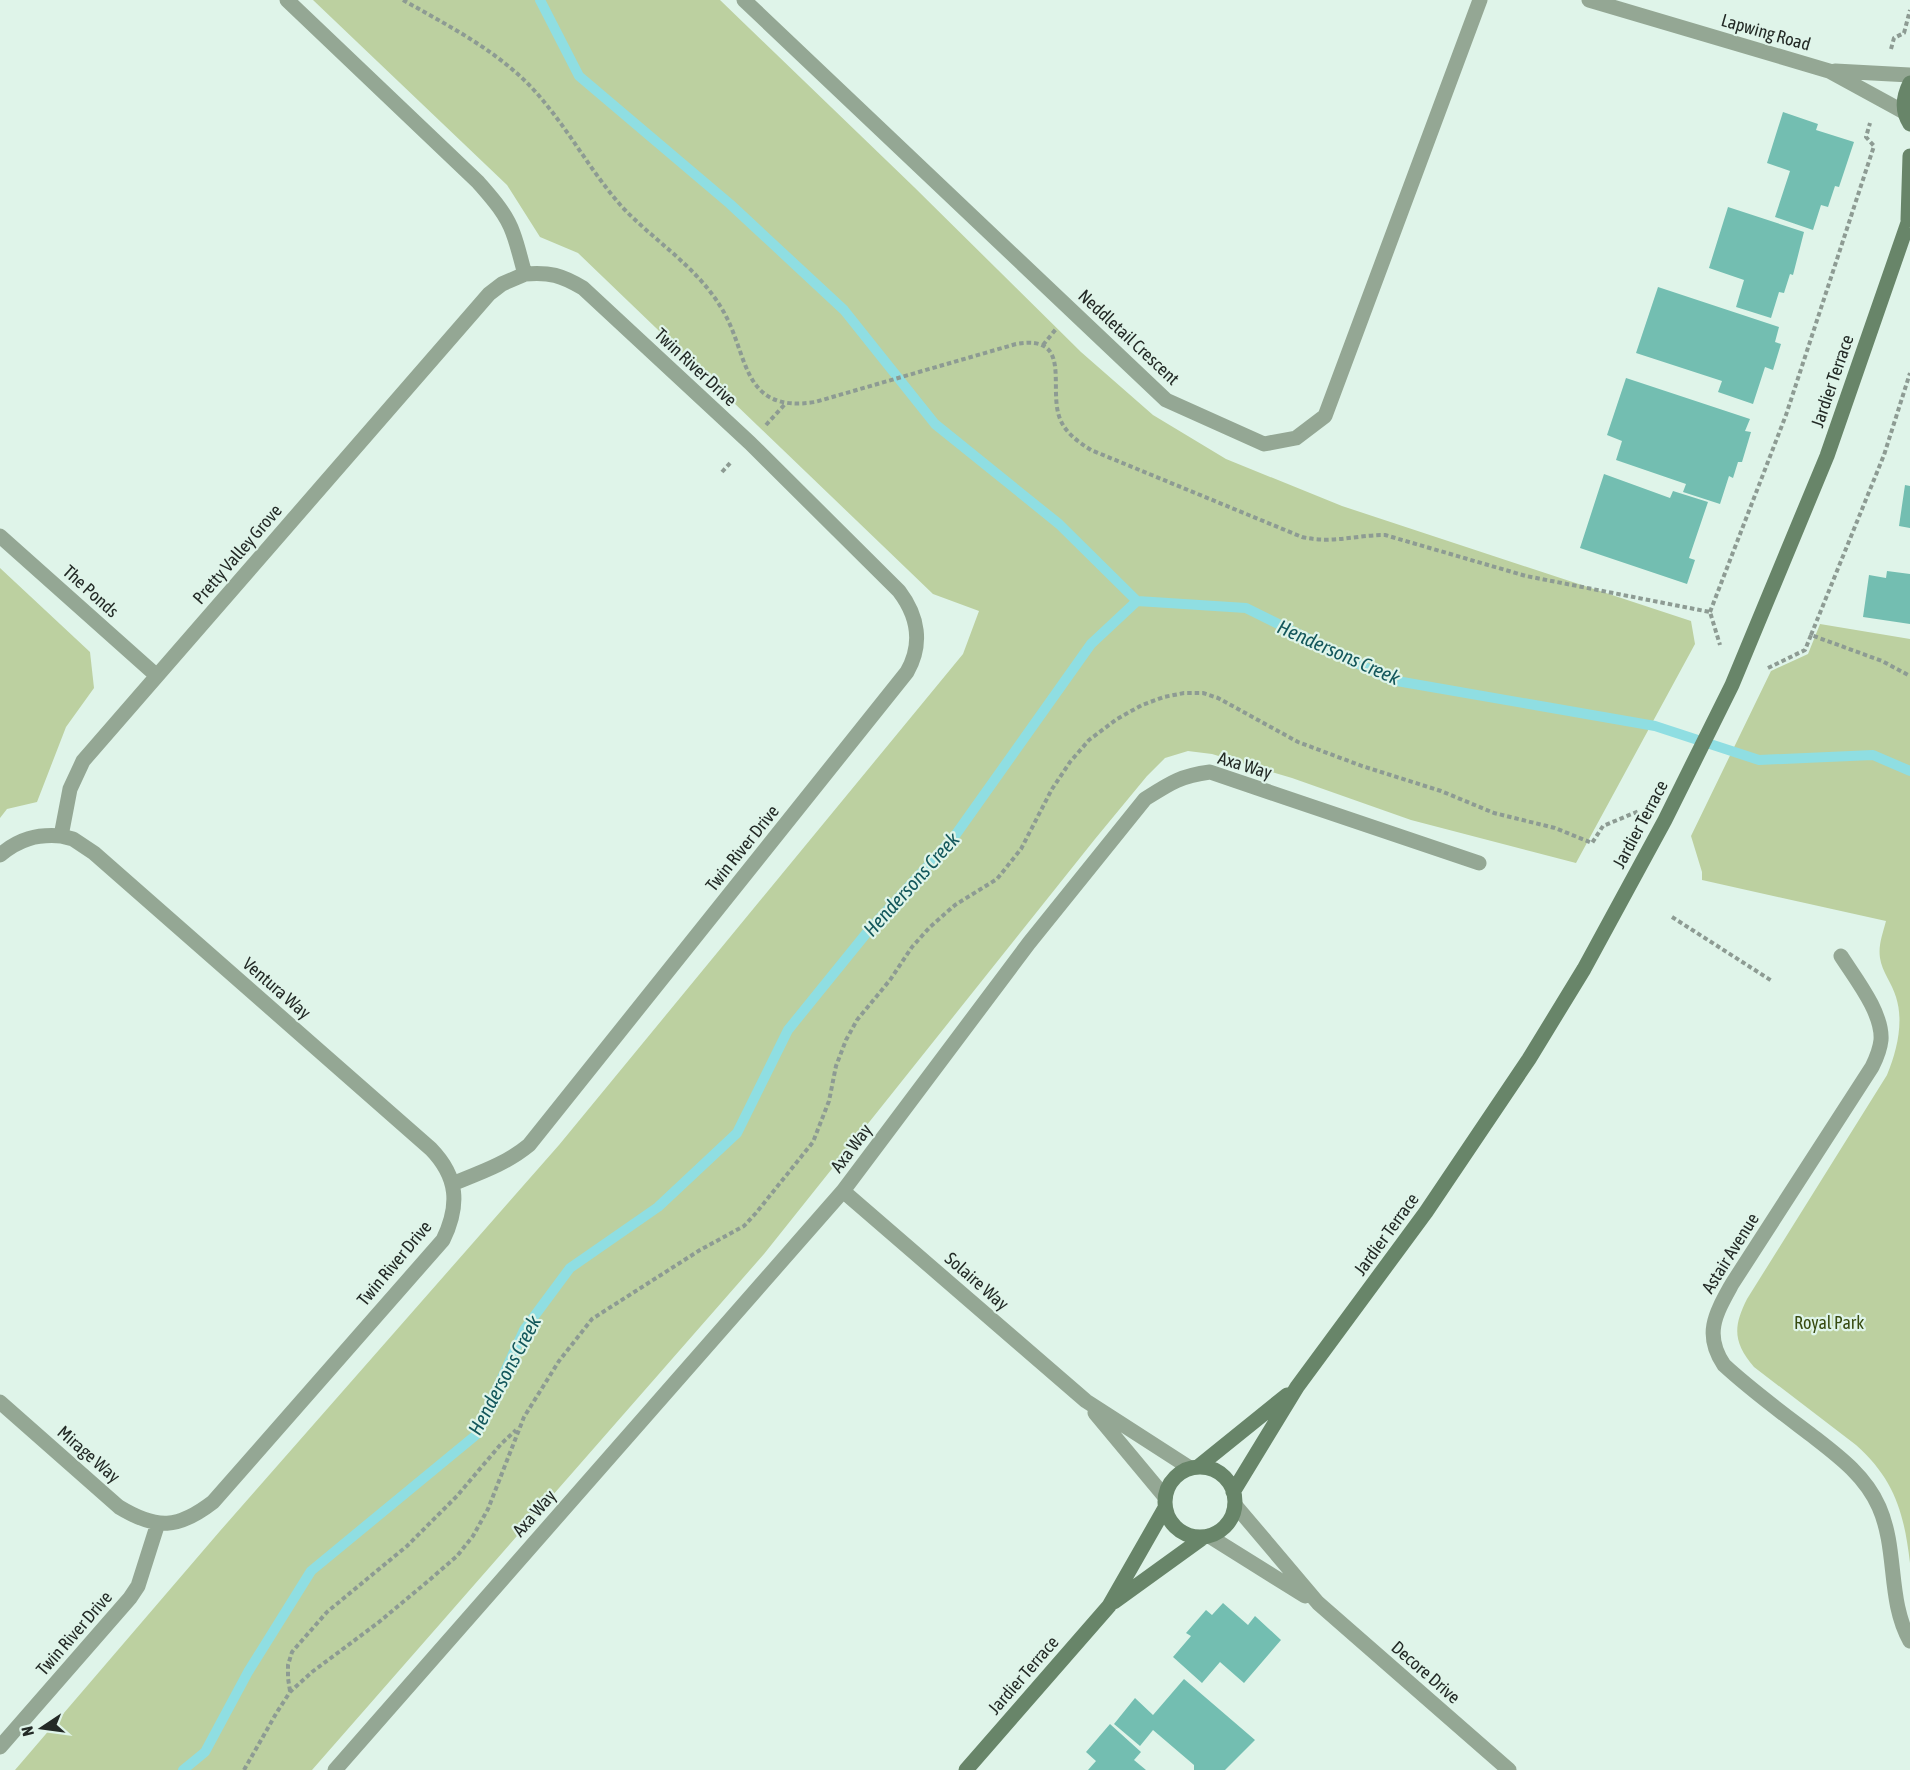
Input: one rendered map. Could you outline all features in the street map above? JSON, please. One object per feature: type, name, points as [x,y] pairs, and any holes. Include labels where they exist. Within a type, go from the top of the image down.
[{"type":"street","points":[[288,0],[492,198],[513,233],[525,274]]},
{"type":"street","name":"Neddletail Crescent","points":[[744,0],[1166,400],[1264,444],[1296,438],[1325,416],[1480,0]]},
{"type":"street","name":"Lapwing Road","points":[[1589,0],[1829,71],[1877,97],[1907,118]]},
{"type":"street","name":"Lapwing Road","points":[[1829,71],[1910,75]]},
{"type":"street","points":[[1907,118],[1906,92],[1910,83]]},
{"type":"street","name":"Jardier Terrace","points":[[1234,1498],[1296,1387],[1426,1212],[1529,1059],[1584,969],[1678,795],[1732,685],[1827,456],[1909,218],[1910,156]]},
{"type":"street","name":"Twin River Drive","points":[[0,1747],[130,1598],[138,1586],[158,1523],[188,1518],[213,1502],[443,1240],[454,1214],[452,1184],[516,1156],[529,1145],[907,672],[913,661],[917,634],[909,605],[899,591],[750,443],[583,288],[564,276],[545,273],[525,274]]},
{"type":"street","name":"Pretty Valley Grove","points":[[61,836],[70,789],[83,761],[489,294],[502,284],[525,274]]},
{"type":"street","name":"The Ponds","points":[[0,536],[157,676]]},
{"type":"street","name":"Axa Way","points":[[335,1770],[843,1191],[1029,943],[1145,799],[1170,782],[1187,775],[1210,772],[1479,863]]},
{"type":"street","points":[[0,855],[11,845],[26,838],[45,835],[61,836]]},
{"type":"street","name":"Ventura Way","points":[[61,836],[73,839],[94,853],[431,1149],[447,1169],[452,1184]]},
{"type":"street","name":"Astair Avenue","points":[[1842,956],[1875,1012],[1881,1040],[1878,1053],[1872,1067],[1732,1284],[1715,1318],[1713,1343],[1724,1365],[1842,1459],[1872,1492],[1886,1529],[1900,1622],[1910,1641]]},
{"type":"street","name":"Solaire Way","points":[[843,1191],[1086,1401],[1194,1467]]},
{"type":"street","name":"Jardier Terrace","points":[[1194,1467],[1296,1387]]},
{"type":"street","name":"Solaire Way","points":[[1086,1401],[1165,1503]]},
{"type":"street","name":"Mirage Way","points":[[0,1402],[119,1507],[137,1518],[158,1523]]},
{"type":"street","points":[[1194,1467],[1210,1468],[1221,1473],[1229,1481],[1234,1498],[1233,1515],[1227,1525],[1207,1537],[1194,1537],[1184,1533],[1168,1518],[1165,1503],[1167,1487],[1173,1479],[1194,1467]]},
{"type":"street","name":"Decore Drive","points":[[1234,1498],[1318,1604]]},
{"type":"street","name":"Jardier Terrace","points":[[966,1770],[1109,1606],[1165,1503]]},
{"type":"street","name":"Jardier Terrace","points":[[1109,1606],[1207,1537]]},
{"type":"street","name":"Decore Drive","points":[[1207,1537],[1318,1604],[1509,1770]]},
{"type":"path","points":[[403,0],[475,41],[508,65],[529,85],[545,103],[619,203],[638,224],[697,276],[711,293],[730,324],[749,376],[772,398],[786,404],[815,402],[1016,344],[1035,342],[1049,350],[1056,365],[1056,404],[1059,418],[1066,430],[1077,441],[1090,450],[1292,533],[1317,540],[1333,541],[1385,535],[1527,576],[1710,612]]},
{"type":"path","points":[[1884,74],[1894,38],[1907,34],[1910,10]]},
{"type":"path","points":[[1768,668],[1721,648],[1710,612],[1786,416],[1864,179],[1874,146],[1866,137],[1877,97]]},
{"type":"path","points":[[1764,677],[1768,668],[1805,650],[1884,455],[1910,373]]},
{"type":"path","points":[[1811,635],[1882,661],[1910,676]]},
{"type":"path","points":[[1672,917],[1772,981]]},
{"type":"path","points":[[290,1692],[288,1665],[292,1652],[312,1628],[327,1611],[407,1546],[457,1496],[501,1444],[518,1429]]},
{"type":"green space","points":[[313,0],[720,0],[1081,352],[1153,415],[1226,459],[1342,506],[1691,621],[1695,644],[1576,863],[1411,820],[1292,778],[1212,754],[1188,751],[1165,758],[1147,776],[1095,839],[764,1254],[312,1770],[15,1770],[220,1531],[559,1145],[963,654],[979,611],[933,594],[578,253],[540,237],[507,185]]},
{"type":"green space","points":[[0,568],[90,652],[94,688],[66,727],[37,802],[7,809],[0,818]]},
{"type":"green space","name":"Royal Park","points":[[1820,624],[1910,639],[1910,1563],[1901,1513],[1880,1471],[1856,1445],[1754,1367],[1742,1350],[1737,1334],[1739,1318],[1747,1299],[1887,1075],[1898,1036],[1898,1007],[1880,958],[1880,944],[1886,921],[1702,880],[1702,872],[1691,836],[1771,671],[1808,654]]},
{"type":"building","points":[[1783,112],[1818,124],[1816,130],[1854,142],[1839,187],[1835,186],[1828,207],[1821,205],[1813,230],[1775,217],[1790,171],[1767,163]]},
{"type":"building","points":[[1728,207],[1804,232],[1793,275],[1790,274],[1784,293],[1779,292],[1771,318],[1736,307],[1744,280],[1709,268]]},
{"type":"building","points":[[1658,287],[1779,327],[1775,342],[1781,344],[1773,370],[1765,367],[1753,404],[1718,392],[1722,381],[1636,353]]},
{"type":"building","points":[[1626,378],[1750,419],[1745,431],[1751,432],[1742,462],[1738,462],[1733,478],[1729,476],[1720,504],[1683,492],[1686,484],[1616,460],[1622,441],[1607,435]]},
{"type":"building","points":[[1604,474],[1670,498],[1673,491],[1708,502],[1689,558],[1695,560],[1687,584],[1580,548]]},
{"type":"building","points":[[1905,485],[1910,486],[1910,528],[1899,526]]},
{"type":"building","points":[[1887,571],[1910,574],[1910,624],[1863,617],[1869,575],[1886,578]]},
{"type":"building","points":[[1223,1603],[1248,1625],[1255,1616],[1281,1640],[1244,1683],[1220,1662],[1202,1683],[1173,1657],[1191,1636],[1186,1633],[1206,1610],[1212,1615]]},
{"type":"building","points":[[1184,1679],[1255,1740],[1225,1770],[1194,1770],[1194,1765],[1153,1730],[1140,1746],[1114,1724],[1135,1698],[1153,1715]]},
{"type":"building","points":[[1110,1724],[1141,1752],[1134,1760],[1146,1770],[1088,1770],[1096,1761],[1086,1752]]},
{"type":"waterway","points":[[540,0],[579,76],[730,204],[844,310],[935,424],[1059,524],[1137,601]]},
{"type":"waterway","name":"Hendersons Creek","points":[[183,1770],[205,1752],[248,1672],[311,1571],[476,1435],[524,1330],[570,1268],[658,1207],[737,1133],[788,1030],[869,930],[954,837],[1091,644],[1137,601],[1246,608],[1391,680],[1655,726],[1759,760],[1873,755],[1910,771]]}]
